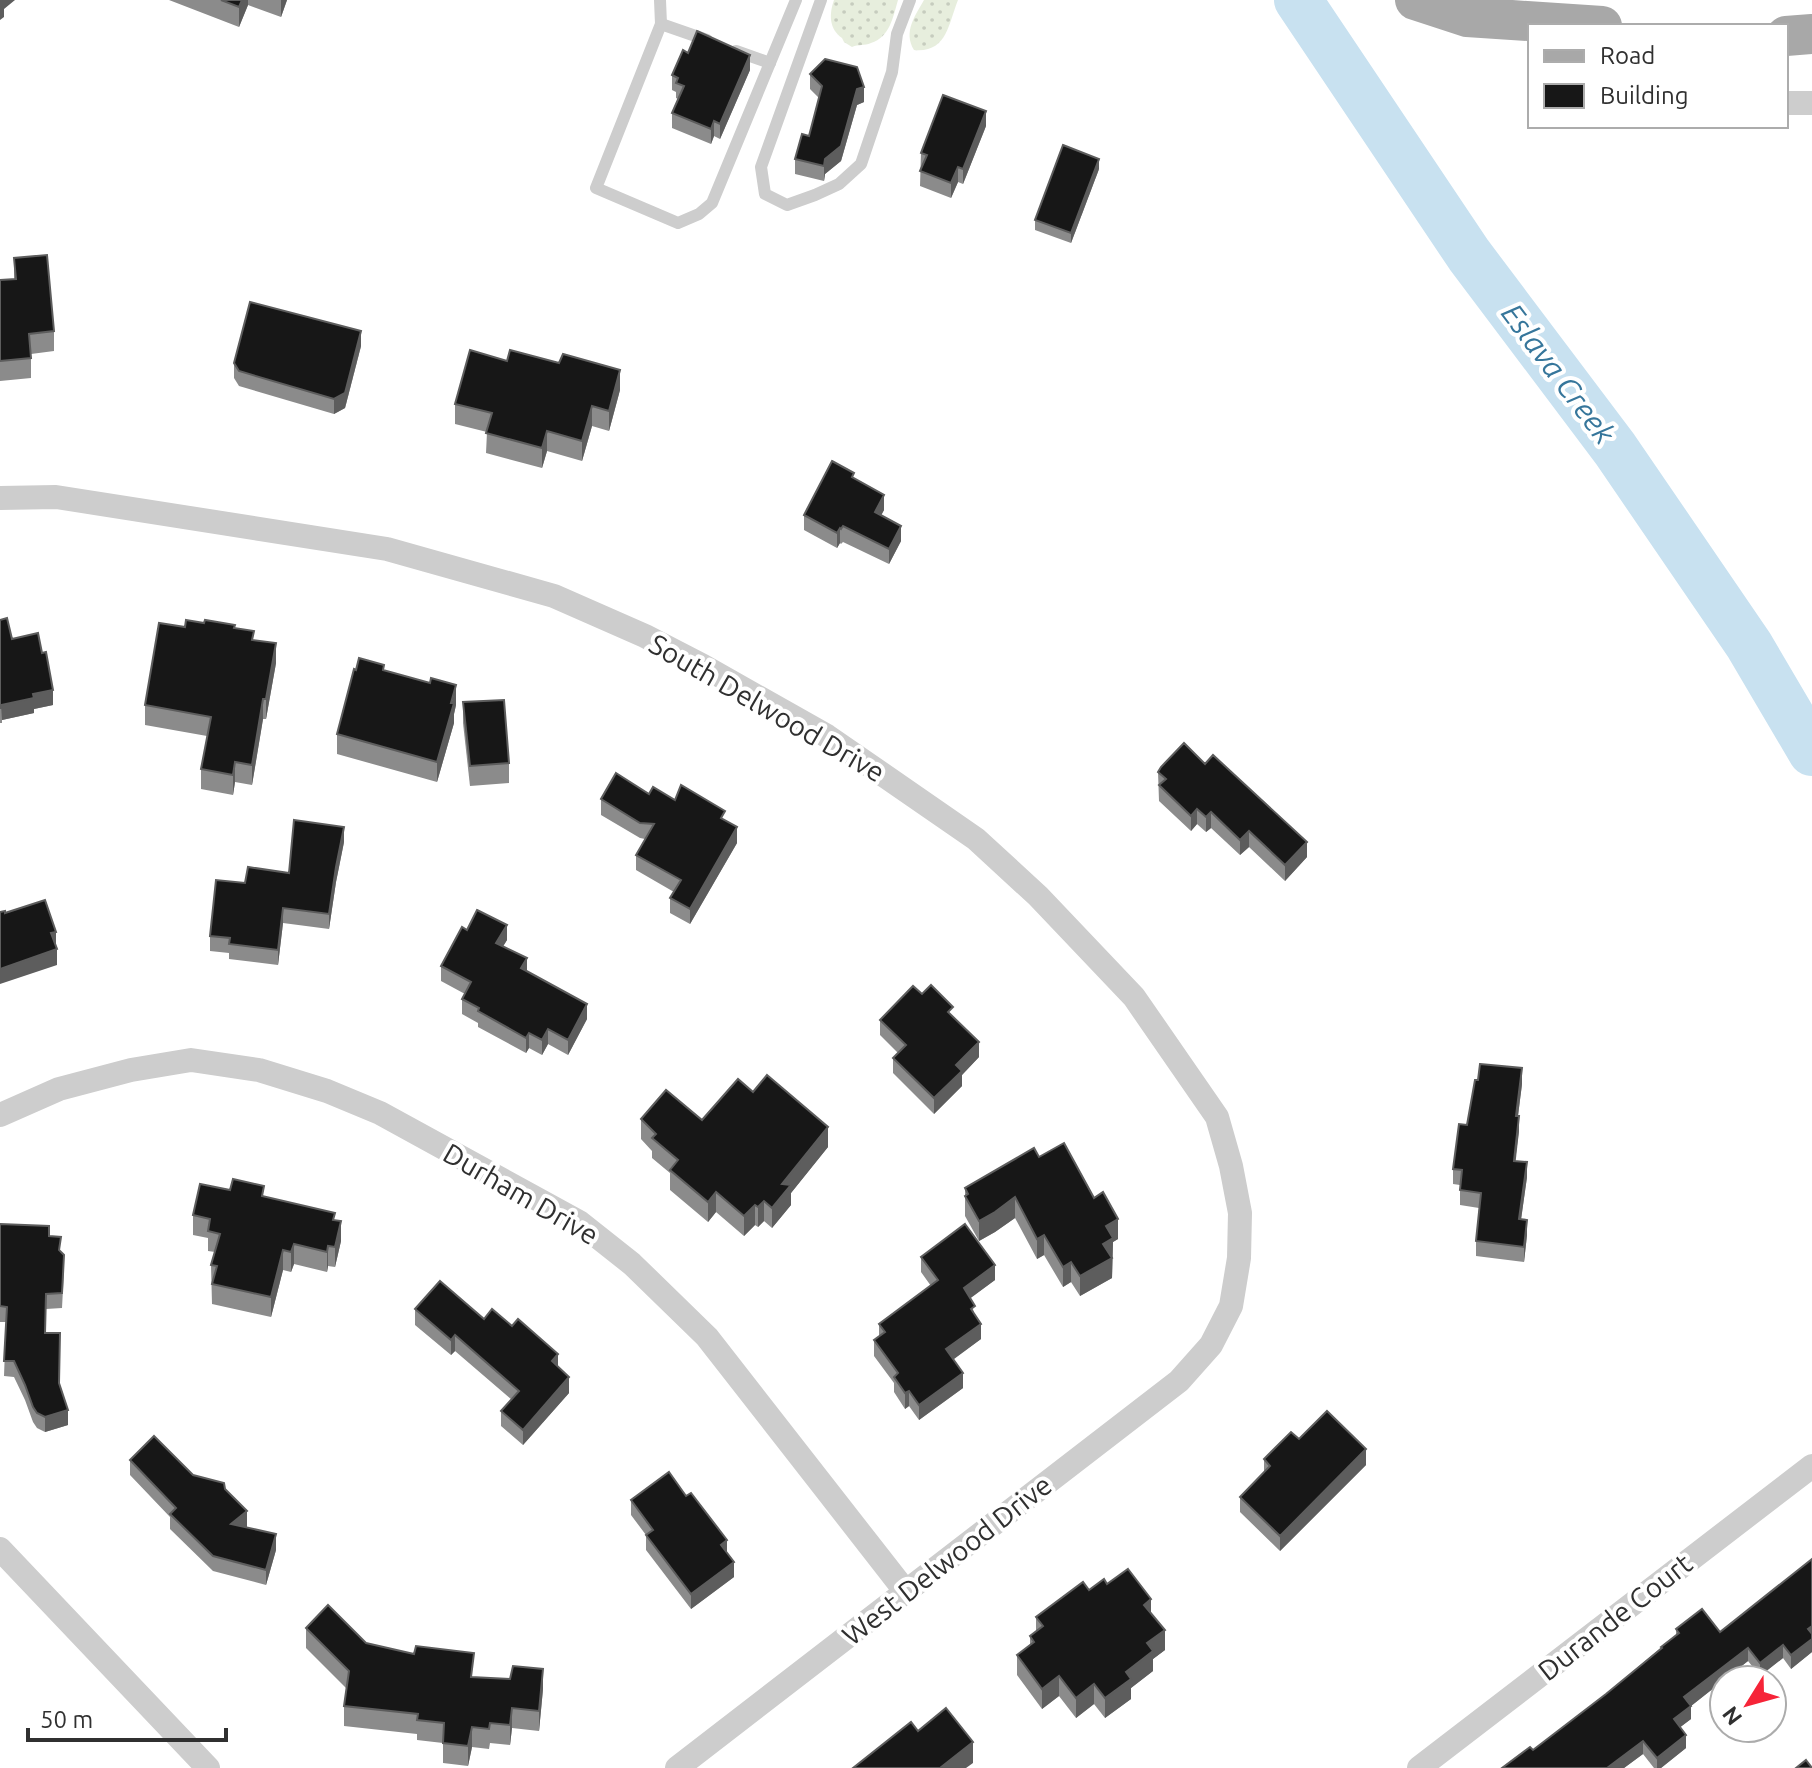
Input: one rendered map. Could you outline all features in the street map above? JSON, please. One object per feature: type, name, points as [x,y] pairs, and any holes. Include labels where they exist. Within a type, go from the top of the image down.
[{"type":"main road","points":[[1415,0],[1467,17],[1572,24]]},
{"type":"main road","points":[[1788,36],[1812,34]]},
{"type":"street","points":[[1600,0],[1602,24]]},
{"type":"street","points":[[1788,103],[1812,103]]},
{"type":"street","name":"South Delwood Drive","points":[[0,498],[56,497],[387,549],[554,596],[645,636],[703,666],[834,740],[878,770],[976,839],[1038,896],[1134,997],[1217,1117],[1240,1213],[1239,1258],[1231,1306],[1211,1345]]},
{"type":"street","name":"Durham Drive","points":[[0,1115],[59,1089],[131,1070],[191,1060],[259,1070],[327,1091],[380,1113],[579,1222],[632,1264],[707,1337],[906,1592]]},
{"type":"street","name":"West Delwood Drive","points":[[677,1768],[1179,1381],[1211,1345]]},
{"type":"street","name":"Durande Court","points":[[1419,1768],[1812,1466]]},
{"type":"street","points":[[0,1549],[208,1768]]},
{"type":"lane","points":[[660,0],[661,24],[596,188],[678,223],[699,214],[712,203],[796,0]]},
{"type":"lane","points":[[821,0],[761,167],[765,194],[787,205],[839,184],[861,164],[892,72],[897,34],[910,0]]},
{"type":"lane","points":[[661,24],[716,43]]},
{"type":"lane","points":[[729,48],[770,63]]},
{"type":"green space","points":[[834,0],[898,0],[890,26],[883,36],[868,44],[852,47],[832,26]]},
{"type":"green space","points":[[924,0],[958,0],[940,42],[925,50],[914,50],[910,30]]},
{"type":"building","points":[[221,0],[242,0],[239,7]]},
{"type":"building","points":[[697,31],[750,55],[720,124],[714,121],[711,129],[672,113],[684,86],[676,83],[678,78],[672,75],[683,50],[688,53]]},
{"type":"building","points":[[825,59],[857,67],[864,87],[857,89],[841,146],[825,159],[824,166],[795,159],[802,134],[809,136],[822,86],[810,74]]},
{"type":"building","points":[[943,95],[986,111],[963,169],[958,167],[951,183],[920,171],[927,155],[921,153]]},
{"type":"building","points":[[1063,145],[1099,159],[1071,233],[1035,220]]},
{"type":"building","points":[[47,255],[54,331],[29,334],[31,358],[0,361],[0,280],[16,279],[14,258]]},
{"type":"building","points":[[250,302],[361,331],[345,393],[334,399],[239,371],[234,363]]},
{"type":"building","points":[[470,350],[507,361],[510,350],[559,363],[563,354],[620,370],[609,411],[592,406],[582,441],[547,431],[542,448],[486,433],[492,413],[455,404]]},
{"type":"building","points":[[832,461],[854,473],[852,477],[884,495],[875,512],[901,526],[889,549],[843,526],[837,533],[804,515]]},
{"type":"building","points":[[7,618],[12,639],[38,633],[42,653],[46,652],[53,690],[33,694],[34,698],[1,705],[0,708],[0,620]]},
{"type":"building","points":[[186,620],[235,625],[234,628],[254,631],[252,640],[276,643],[252,765],[235,762],[233,775],[201,769],[211,717],[145,705],[159,623],[185,627]]},
{"type":"building","points":[[359,658],[384,665],[383,670],[430,683],[431,678],[456,685],[437,762],[337,734]]},
{"type":"building","points":[[504,700],[509,763],[470,766],[463,702]]},
{"type":"building","points":[[1184,743],[1205,764],[1213,755],[1307,842],[1285,865],[1249,831],[1240,840],[1211,812],[1206,817],[1197,809],[1191,816],[1159,785],[1166,779],[1158,772]]},
{"type":"building","points":[[616,773],[649,794],[653,787],[675,800],[681,785],[725,811],[721,818],[737,827],[690,909],[670,898],[681,880],[636,855],[654,824],[640,823],[601,799]]},
{"type":"building","points":[[294,820],[344,827],[329,914],[283,908],[278,950],[229,944],[230,938],[210,936],[216,880],[245,883],[248,867],[289,873]]},
{"type":"building","points":[[45,900],[56,932],[51,933],[57,949],[0,969],[0,912]]},
{"type":"building","points":[[477,910],[507,925],[496,943],[527,958],[521,968],[587,1004],[568,1040],[548,1029],[542,1040],[529,1033],[526,1038],[462,999],[471,982],[441,966],[462,927],[467,930]]},
{"type":"building","points":[[931,985],[953,1007],[948,1012],[979,1042],[956,1065],[962,1071],[934,1098],[893,1058],[906,1045],[880,1020],[913,986],[922,994]]},
{"type":"building","points":[[1480,1064],[1522,1068],[1514,1161],[1527,1162],[1519,1219],[1527,1220],[1524,1247],[1476,1241],[1481,1193],[1460,1190],[1462,1170],[1453,1169],[1459,1124],[1467,1125]]},
{"type":"building","points":[[767,1075],[828,1127],[782,1184],[791,1185],[772,1208],[764,1201],[744,1216],[716,1192],[708,1202],[670,1170],[678,1160],[652,1138],[656,1134],[641,1119],[666,1090],[702,1120],[738,1079],[753,1092]]},
{"type":"building","points":[[1064,1143],[1094,1198],[1103,1192],[1118,1219],[1106,1226],[1113,1238],[1103,1244],[1112,1258],[1080,1276],[1071,1262],[1063,1267],[1044,1235],[1037,1239],[1015,1197],[979,1221],[965,1196],[968,1194],[965,1188],[1034,1148],[1039,1157]]},
{"type":"building","points":[[233,1179],[264,1186],[262,1196],[335,1213],[333,1220],[341,1221],[335,1247],[328,1246],[327,1252],[294,1244],[291,1252],[283,1250],[271,1297],[212,1284],[217,1266],[211,1265],[220,1234],[208,1231],[210,1219],[193,1215],[200,1184],[230,1190]]},
{"type":"building","points":[[0,1224],[49,1226],[49,1236],[61,1237],[59,1250],[64,1255],[62,1293],[46,1294],[45,1333],[60,1333],[59,1383],[68,1410],[45,1417],[33,1407],[14,1361],[4,1361],[7,1307],[0,1306]]},
{"type":"building","points":[[965,1224],[995,1265],[964,1288],[975,1306],[971,1309],[981,1324],[946,1349],[963,1373],[919,1405],[909,1391],[905,1393],[894,1377],[898,1373],[874,1340],[885,1332],[879,1324],[938,1280],[921,1257]]},
{"type":"building","points":[[440,1281],[484,1319],[492,1309],[512,1326],[518,1319],[558,1354],[552,1361],[569,1377],[523,1430],[501,1411],[519,1391],[455,1335],[451,1340],[415,1309]]},
{"type":"building","points":[[1327,1411],[1366,1449],[1280,1536],[1240,1497],[1270,1466],[1264,1459],[1291,1432],[1299,1439]]},
{"type":"building","points":[[154,1436],[193,1475],[224,1483],[225,1489],[247,1511],[231,1524],[276,1534],[266,1570],[213,1556],[170,1514],[176,1508],[130,1460]]},
{"type":"building","points":[[669,1472],[686,1496],[691,1493],[727,1540],[721,1545],[734,1562],[691,1594],[646,1535],[653,1530],[631,1500]]},
{"type":"building","points":[[1812,1559],[1812,1626],[1808,1629],[1812,1639],[1791,1655],[1783,1645],[1760,1663],[1748,1648],[1727,1664],[1708,1664],[1708,1679],[1684,1697],[1691,1706],[1674,1719],[1686,1735],[1657,1758],[1643,1741],[1607,1768],[1502,1768],[1530,1747],[1533,1750],[1606,1694],[1679,1633],[1676,1629],[1702,1609],[1720,1632]]},
{"type":"building","points":[[1128,1569],[1151,1599],[1144,1605],[1165,1630],[1147,1643],[1153,1651],[1126,1672],[1131,1679],[1105,1698],[1094,1684],[1076,1698],[1059,1676],[1042,1689],[1017,1655],[1034,1642],[1030,1636],[1043,1626],[1036,1617],[1083,1582],[1089,1590],[1104,1579],[1107,1584]]},
{"type":"building","points":[[328,1605],[366,1643],[414,1654],[416,1646],[474,1653],[471,1677],[510,1679],[513,1666],[543,1669],[539,1711],[512,1708],[510,1725],[490,1723],[489,1729],[472,1727],[468,1746],[443,1743],[444,1723],[417,1720],[418,1714],[344,1706],[349,1671],[306,1628]]},
{"type":"building","points":[[946,1708],[973,1742],[940,1768],[853,1768],[911,1722],[918,1731]]},
{"type":"building","points":[[1806,1760],[1812,1768],[1796,1768]]},
{"type":"waterway","name":"Eslava Creek","points":[[1298,0],[1469,255],[1615,449],[1749,645],[1812,752]]}]
